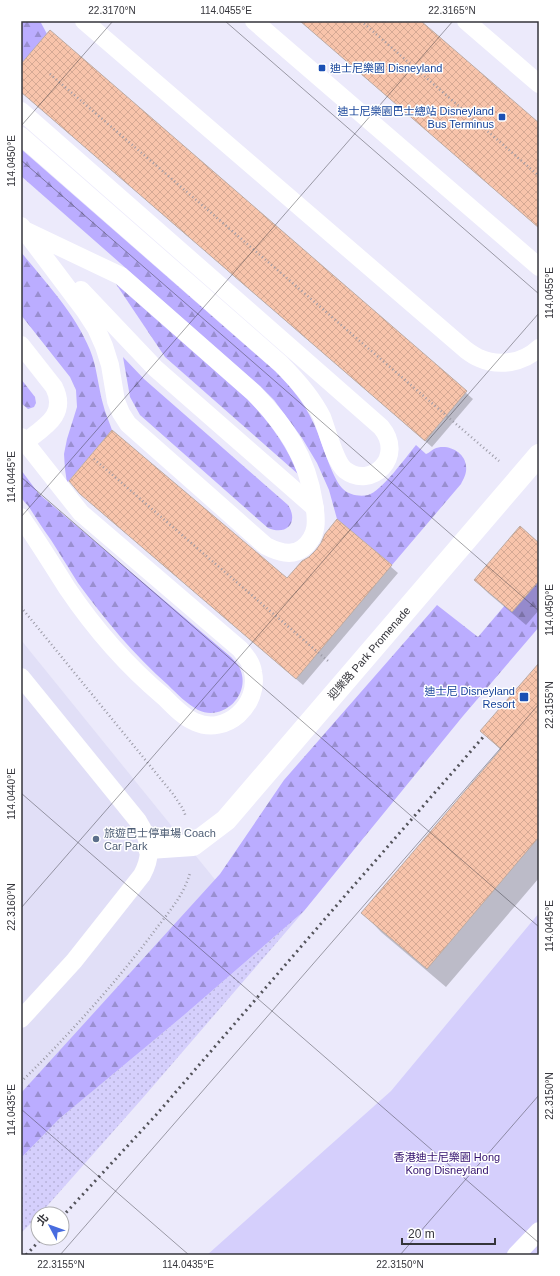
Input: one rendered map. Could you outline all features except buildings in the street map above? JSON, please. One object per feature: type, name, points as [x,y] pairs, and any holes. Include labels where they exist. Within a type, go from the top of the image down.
[{"type":"street","name":"迎樂路 Park Promenade","points":[[193,845],[226,820],[539,455]]},
{"type":"street","points":[[149,848],[193,845]]},
{"type":"lane","points":[[84,21],[466,350],[479,358],[494,363],[510,363],[525,358],[539,348]]},
{"type":"lane","points":[[92,21],[94,26],[105,38]]},
{"type":"lane","points":[[254,21],[539,268]]},
{"type":"lane","points":[[466,21],[539,84]]},
{"type":"lane","points":[[21,111],[381,427],[387,434],[390,444],[390,453],[386,462],[380,469],[372,474],[362,476],[353,474],[344,469],[339,462],[321,416],[297,380],[281,364],[21,136]]},
{"type":"lane","points":[[22,228],[155,368],[315,508]]},
{"type":"lane","points":[[22,228],[121,276],[254,392],[280,422],[300,455],[307,472],[315,508],[316,521],[315,532],[309,543],[300,550],[288,553],[276,552],[266,546],[128,424],[116,401],[110,365],[96,328],[86,311],[22,228]]},
{"type":"lane","points":[[21,345],[54,387],[58,395],[59,405],[55,416],[48,424],[23,440],[80,513],[240,649],[249,659],[253,672],[254,685],[251,698],[244,710],[234,718],[222,724],[208,725],[195,722],[151,687],[121,656],[94,623],[68,589],[21,517]]},
{"type":"lane","points":[[21,677],[138,821],[148,839],[149,848],[146,867],[142,875],[74,961],[21,1019]]},
{"type":"lane","points":[[516,1255],[539,1231]]},
{"type":"path","points":[[361,21],[539,176]]},
{"type":"path","points":[[50,74],[519,479]]},
{"type":"path","points":[[94,459],[348,678]]},
{"type":"path","points":[[21,607],[176,799],[183,809],[190,826],[193,845],[192,864],[187,883],[178,899],[107,990],[21,1082]]},
{"type":"shaded area","points":[[21,640],[255,929],[21,1192]]},
{"type":"green space","points":[[21,21],[40,21],[47,34],[21,64]]},
{"type":"green space","points":[[21,149],[281,377],[296,395],[309,415],[330,466],[342,488],[351,494],[358,496],[368,495],[380,488],[416,445],[426,454],[439,447],[450,448],[459,453],[465,461],[466,469],[461,484],[392,565],[337,519],[329,490],[317,463],[302,438],[274,400],[260,386],[21,176]]},
{"type":"green space","points":[[21,252],[68,311],[84,336],[92,356],[101,397],[112,430],[67,483],[64,454],[77,407],[76,390],[70,377],[21,315]]},
{"type":"green space","points":[[116,284],[255,407],[270,425],[282,443],[298,474],[165,357]]},
{"type":"green space","points":[[123,357],[144,379],[288,505],[291,511],[292,522],[286,529],[275,530],[268,528],[140,415],[130,397]]},
{"type":"green space","points":[[21,379],[35,397],[36,403],[34,407],[28,409],[21,403]]},
{"type":"green space","points":[[21,470],[39,494],[235,661],[242,675],[242,684],[236,700],[230,706],[215,713],[207,713],[194,708],[155,674],[120,637],[78,583],[20,495]]},
{"type":"green space","points":[[539,565],[539,627],[463,716],[304,911],[183,1016],[59,1119],[21,1158],[21,1093],[220,874],[284,780],[437,605],[478,637]]},
{"type":"green space","points":[[304,911],[141,1100],[47,1206],[30,1206],[30,1224],[21,1233],[21,1158],[59,1119],[183,1016]]},
{"type":"green space","name":"香港迪士尼樂園 Hong Kong Disneyland","points":[[539,913],[539,1255],[207,1255],[391,1091]]},
{"type":"railway","points":[[70,1208],[156,1115],[485,735]]},
{"type":"railway","points":[[26,1255],[34,1246]]},
{"type":"place","name":"迪士尼樂園 Disneyland","points":[[322,68]]},
{"type":"place","name":"迪士尼樂園巴士總站 Disneyland Bus Terminus","points":[[502,117]]},
{"type":"place","name":"迪士尼 Disneyland Resort","points":[[524,697]]},
{"type":"place","name":"旅遊巴士停車場 Coach Car Park","points":[[96,839]]}]
